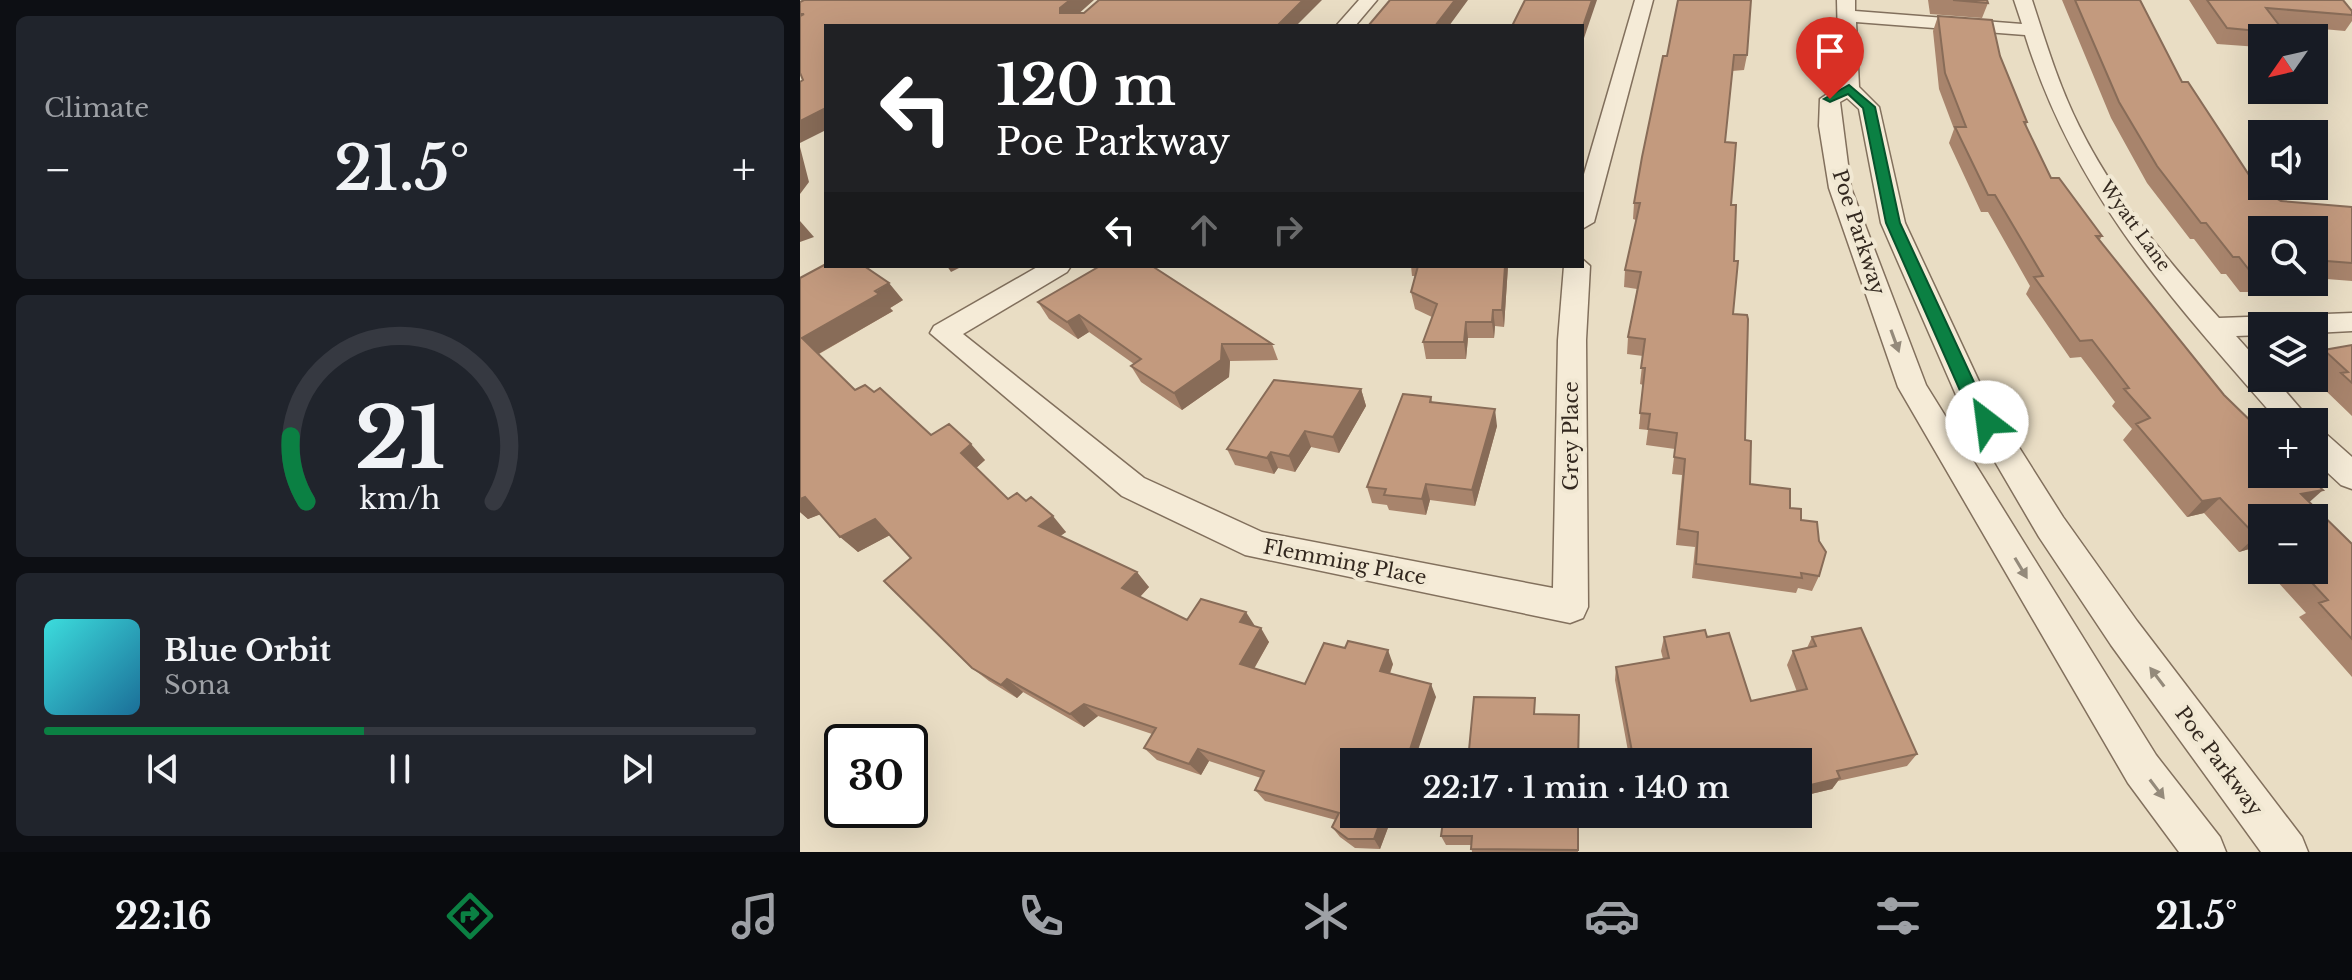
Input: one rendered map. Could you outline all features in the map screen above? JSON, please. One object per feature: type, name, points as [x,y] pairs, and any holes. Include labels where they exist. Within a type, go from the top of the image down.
[{"type":"street","points":[[1347,24],[1368,0]]},
{"type":"street","points":[[1584,215],[1644,0]]},
{"type":"street","name":"Wyatt Lane","points":[[2023,0],[2077,142],[2129,223],[2213,328],[2284,408]]},
{"type":"street","points":[[1849,89],[1846,8],[2032,30]]},
{"type":"street","name":"Poe Parkway","points":[[2205,852],[2142,769],[1912,387],[1837,173],[1830,99],[1849,89],[1869,107],[1893,223],[1971,395],[2059,539],[2287,852]]},
{"type":"street","name":"Flemming Place","points":[[1055,268],[944,333],[1133,487],[1257,545],[1570,607]]},
{"type":"street","name":"Grey Place","points":[[1570,607],[1572,340],[1577,268]]},
{"type":"street","points":[[2213,328],[2352,322]]},
{"type":"street","points":[[2328,454],[2352,476]]},
{"type":"building","points":[[1070,0],[1060,8],[1060,13],[1084,13],[1099,0],[1303,0],[1279,24],[824,24],[824,109],[800,121],[800,82],[803,80],[800,73],[800,16],[804,14],[800,14],[800,2]]},
{"type":"building","points":[[1390,0],[1455,0],[1437,24],[1370,24]]},
{"type":"building","points":[[1525,0],[1592,0],[1584,24],[1513,24]]},
{"type":"building","points":[[1678,0],[1751,0],[1747,55],[1734,55],[1725,142],[1736,143],[1731,205],[1736,205],[1734,261],[1738,261],[1733,314],[1747,315],[1748,319],[1745,440],[1751,441],[1750,484],[1790,489],[1790,508],[1801,509],[1801,520],[1817,522],[1819,541],[1826,552],[1819,576],[1801,573],[1802,578],[1696,564],[1698,532],[1679,529],[1685,459],[1674,457],[1677,433],[1648,429],[1650,414],[1640,413],[1645,339],[1628,337],[1641,272],[1625,270],[1640,203],[1634,203],[1642,157]]},
{"type":"building","points":[[1953,0],[1987,0],[1988,3]]},
{"type":"building","points":[[2075,0],[2140,0],[2182,82],[2188,82],[2248,173],[2248,200],[2352,207],[2352,263],[2328,261],[2328,216],[2248,216],[2248,269],[2239,257],[2233,257],[2206,223],[2201,223],[2157,166],[2119,102]]},
{"type":"building","points":[[2207,0],[2343,0],[2352,11],[2352,15],[2266,8],[2278,24],[2248,24],[2248,30],[2227,28]]},
{"type":"building","points":[[1938,16],[1992,20],[2000,56],[2027,122],[2024,122],[2051,178],[2059,178],[2102,236],[2096,236],[2224,395],[2248,418],[2248,488],[2321,488],[2323,490],[2301,494],[2311,504],[2248,504],[2248,528],[2220,498],[2202,501],[2136,424],[2150,418],[2124,389],[2129,388],[2092,340],[2080,341],[2034,277],[2043,276],[1995,195],[1988,195],[1955,127],[1966,127],[1945,73]]},
{"type":"building","points":[[824,265],[824,268],[867,268],[889,283],[875,291],[879,294],[802,338],[855,390],[865,385],[874,392],[880,388],[931,435],[949,424],[971,444],[961,453],[1008,499],[1017,493],[1026,501],[1031,497],[1053,516],[1039,526],[1137,572],[1122,588],[1187,620],[1201,599],[1246,612],[1240,622],[1261,628],[1240,664],[1305,684],[1324,643],[1345,648],[1348,641],[1388,650],[1380,671],[1431,684],[1410,748],[1340,748],[1340,828],[1378,828],[1374,839],[1348,839],[1332,827],[1339,813],[1255,790],[1264,771],[1198,749],[1189,764],[1144,748],[1156,728],[1084,704],[1070,714],[1007,679],[1001,685],[972,668],[884,581],[911,558],[875,519],[840,537],[805,497],[800,499],[800,278]]},
{"type":"building","points":[[1097,268],[1155,268],[1272,344],[1222,344],[1221,360],[1174,393],[1131,366],[1141,359],[1079,315],[1067,322],[1038,302]]},
{"type":"building","points":[[1417,268],[1505,268],[1502,310],[1493,310],[1492,322],[1466,322],[1464,342],[1423,342],[1437,304],[1411,292]]},
{"type":"building","points":[[2352,345],[2352,383],[2341,373],[2348,372],[2328,354],[2328,349]]},
{"type":"building","points":[[1274,380],[1361,389],[1333,437],[1305,431],[1289,456],[1271,452],[1267,458],[1227,449]]},
{"type":"building","points":[[1403,394],[1431,397],[1430,402],[1495,409],[1472,490],[1426,484],[1422,499],[1384,495],[1386,489],[1367,487]]},
{"type":"building","points":[[2328,520],[2352,544],[2352,639],[2319,603],[2328,600],[2313,584],[2328,584]]},
{"type":"building","points":[[1861,628],[1917,754],[1837,771],[1840,778],[1812,785],[1812,748],[1631,748],[1616,667],[1669,658],[1664,637],[1705,630],[1707,637],[1729,633],[1751,701],[1807,689],[1793,651],[1816,646],[1812,637]]},
{"type":"building","points":[[1474,697],[1535,698],[1534,714],[1579,715],[1578,748],[1469,748]]},
{"type":"building","points":[[1442,828],[1578,828],[1578,850],[1471,849],[1472,836],[1441,836]]},
{"type":"route","points":[[1830,99],[1849,89],[1869,107],[1893,223],[1971,395],[1987,422]]}]
